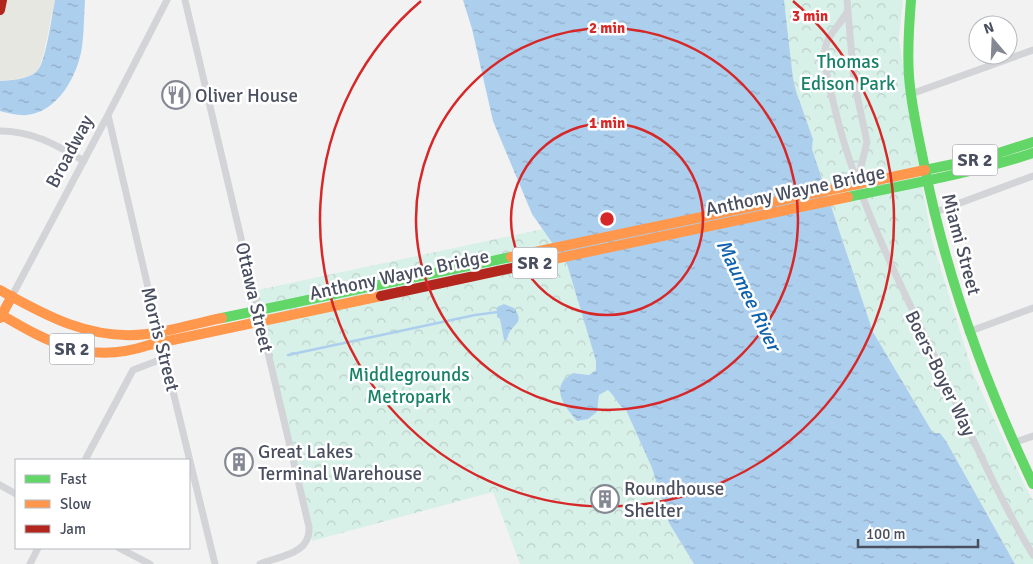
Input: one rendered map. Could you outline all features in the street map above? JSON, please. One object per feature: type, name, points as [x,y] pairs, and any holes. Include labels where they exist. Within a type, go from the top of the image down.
[{"type":"main road","points":[[0,10],[2,0]]},
{"type":"main road","name":"Miami Street","points":[[911,0],[908,66],[911,94],[933,213],[968,332],[982,370],[1013,443],[1033,484]]},
{"type":"main road","name":"SR 2","points":[[918,177],[1033,142]]},
{"type":"main road","name":"SR 2","points":[[918,177],[1000,164],[1033,153]]},
{"type":"main road","name":"Anthony Wayne Bridge","points":[[12,296],[50,318],[85,331],[115,336],[147,334],[918,177]]},
{"type":"main road","name":"Anthony Wayne Bridge","points":[[0,316],[52,342],[86,352],[122,353],[149,345],[918,177]]},
{"type":"main road","name":"SR 2","points":[[0,290],[12,296]]},
{"type":"main road","name":"Broadway","points":[[0,316],[12,296]]},
{"type":"street","name":"Broadway","points":[[12,296],[167,0]]},
{"type":"street","name":"Ottawa Street","points":[[185,0],[309,526],[309,539],[301,548],[260,564]]},
{"type":"street","name":"Boers-Boyer Way","points":[[847,0],[854,81],[867,142],[859,170],[859,187]]},
{"type":"street","name":"Boers-Boyer Way","points":[[848,10],[825,49],[832,97],[841,134],[859,187],[912,312],[998,490],[1033,555]]},
{"type":"street","points":[[911,94],[1033,50]]},
{"type":"street","name":"Morris Street","points":[[108,115],[190,459]]},
{"type":"street","points":[[0,131],[29,134],[59,147],[84,161]]},
{"type":"street","points":[[933,213],[1033,176]]},
{"type":"street","points":[[968,332],[1033,308]]},
{"type":"street","points":[[86,459],[133,370],[165,358]]},
{"type":"street","points":[[1013,443],[1033,436]]},
{"type":"street","name":"Morris Street","points":[[190,461],[215,564]]},
{"type":"street","points":[[0,485],[15,493]]},
{"type":"street","points":[[30,564],[38,549]]},
{"type":"street","points":[[121,549],[150,564]]},
{"type":"shaded area","points":[[0,0],[55,0],[43,57],[38,70],[29,76],[0,81]]},
{"type":"green space","name":"Thomas Edison Park","points":[[784,0],[903,0],[899,39],[913,134],[932,240],[973,373],[1033,500],[1033,564],[1015,564],[946,441],[933,433],[873,332],[812,149],[813,139],[796,91]]},
{"type":"green space","name":"Middlegrounds Metropark","points":[[543,229],[568,264],[596,361],[596,370],[589,375],[573,373],[597,412],[599,395],[608,390],[621,406],[626,409],[652,468],[669,523],[694,564],[520,564],[493,492],[312,541],[253,291]]},
{"type":"water","points":[[55,0],[85,0],[82,47],[80,58],[71,80],[57,100],[38,112],[21,115],[0,111],[0,81],[29,76],[37,71],[40,66],[46,49]]},
{"type":"water","name":"Maumee River","points":[[463,0],[784,0],[796,91],[813,139],[812,149],[873,332],[933,433],[940,433],[946,441],[1015,564],[694,564],[669,523],[652,468],[626,410],[608,390],[599,395],[597,412],[588,419],[577,421],[563,402],[560,392],[564,380],[573,373],[589,375],[596,370],[596,361],[567,264],[532,214],[493,121],[472,29]]},
{"type":"water","points":[[504,304],[514,308],[519,317],[518,322],[509,333],[506,341],[504,340],[500,319],[497,317],[497,307]]},
{"type":"waterway","points":[[288,355],[475,315],[498,312]]},
{"type":"traffic: fast","points":[[911,0],[908,48],[910,88],[934,210],[944,250],[969,330],[999,408],[1033,484]]},
{"type":"traffic: fast","points":[[925,170],[983,158],[1033,142]]},
{"type":"traffic: fast","points":[[848,197],[918,183],[1033,153]]},
{"type":"traffic: fast","points":[[222,318],[511,257]]},
{"type":"traffic: slow","points":[[511,257],[925,170]]},
{"type":"traffic: slow","points":[[545,261],[848,197]]},
{"type":"traffic: slow","points":[[0,290],[52,317],[88,330],[107,334],[147,334],[222,318]]},
{"type":"traffic: slow","points":[[0,318],[12,296]]},
{"type":"traffic: slow","points":[[0,314],[54,342],[89,352],[108,353],[127,351],[381,296]]},
{"type":"traffic: jam","points":[[0,10],[2,0]]},
{"type":"traffic: jam","points":[[381,296],[545,261]]},
{"type":"place","name":"Oliver House","points":[[176,95]]},
{"type":"place","name":"Great Lakes Terminal Warehouse","points":[[239,462]]},
{"type":"place","name":"Roundhouse Shelter","points":[[605,499]]}]
